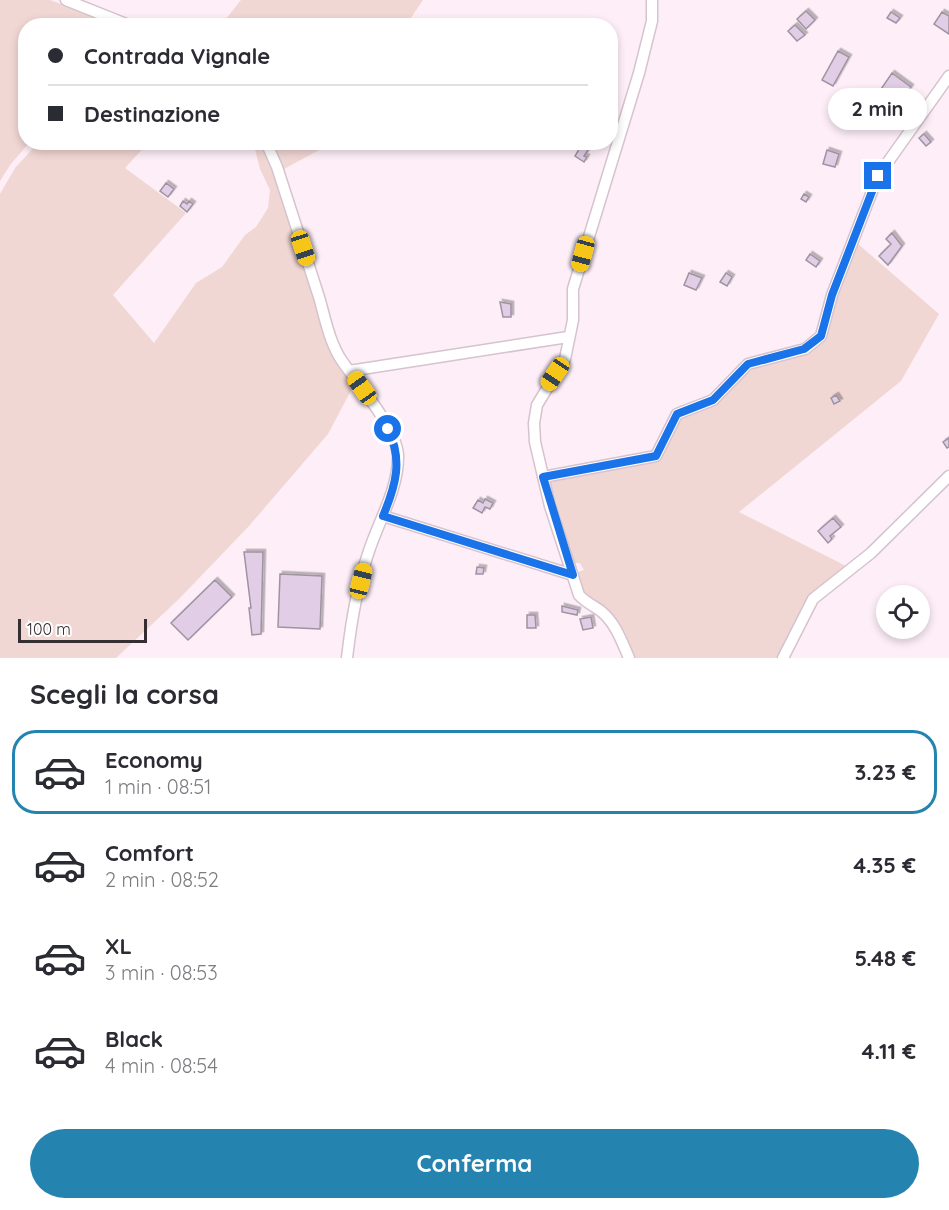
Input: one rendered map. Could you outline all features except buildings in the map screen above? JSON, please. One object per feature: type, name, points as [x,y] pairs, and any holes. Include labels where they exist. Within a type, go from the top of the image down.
[{"type":"street","points":[[66,0],[111,18]]},
{"type":"street","points":[[618,142],[652,21],[652,0]]},
{"type":"street","points":[[543,477],[656,456],[677,414],[713,400],[748,364],[804,349],[821,336],[832,295],[878,176],[949,76]]},
{"type":"street","points":[[270,150],[278,166],[328,329],[341,359],[396,444],[397,469],[383,516],[368,551],[350,632],[347,658]]},
{"type":"street","points":[[615,150],[573,289],[573,320],[565,359],[537,405],[534,423],[535,442],[543,477],[579,595],[588,604],[602,611],[613,624],[629,658]]},
{"type":"street","points":[[349,370],[568,337]]},
{"type":"street","points":[[783,658],[813,599],[871,553],[949,476]]},
{"type":"street","points":[[383,516],[573,575]]},
{"type":"shaded area","points":[[0,0],[50,0],[100,18],[18,18],[18,150],[23,150],[0,181]]},
{"type":"shaded area","points":[[241,0],[423,0],[411,18],[227,18]]},
{"type":"shaded area","points":[[32,150],[142,150],[125,168],[186,213],[113,295],[154,343],[196,283],[222,267],[245,235],[256,227],[268,208],[270,190],[260,169],[255,150],[264,150],[275,171],[325,335],[355,383],[328,434],[249,526],[179,599],[116,658],[0,658],[0,194],[15,168]]},
{"type":"shaded area","points":[[275,150],[319,150],[284,169]]},
{"type":"shaded area","points":[[858,244],[939,314],[901,381],[739,512],[848,567],[811,597],[780,658],[635,658],[621,628],[610,612],[587,597],[580,587],[576,573],[584,570],[580,563],[573,563],[570,560],[550,481],[658,458],[680,417],[717,403],[751,365],[823,337],[835,295]]},
{"type":"route","points":[[388,429],[396,444],[398,454],[397,469],[383,516],[573,575],[543,477],[656,456],[677,414],[713,400],[748,364],[804,349],[821,336],[832,295],[878,176]]}]
